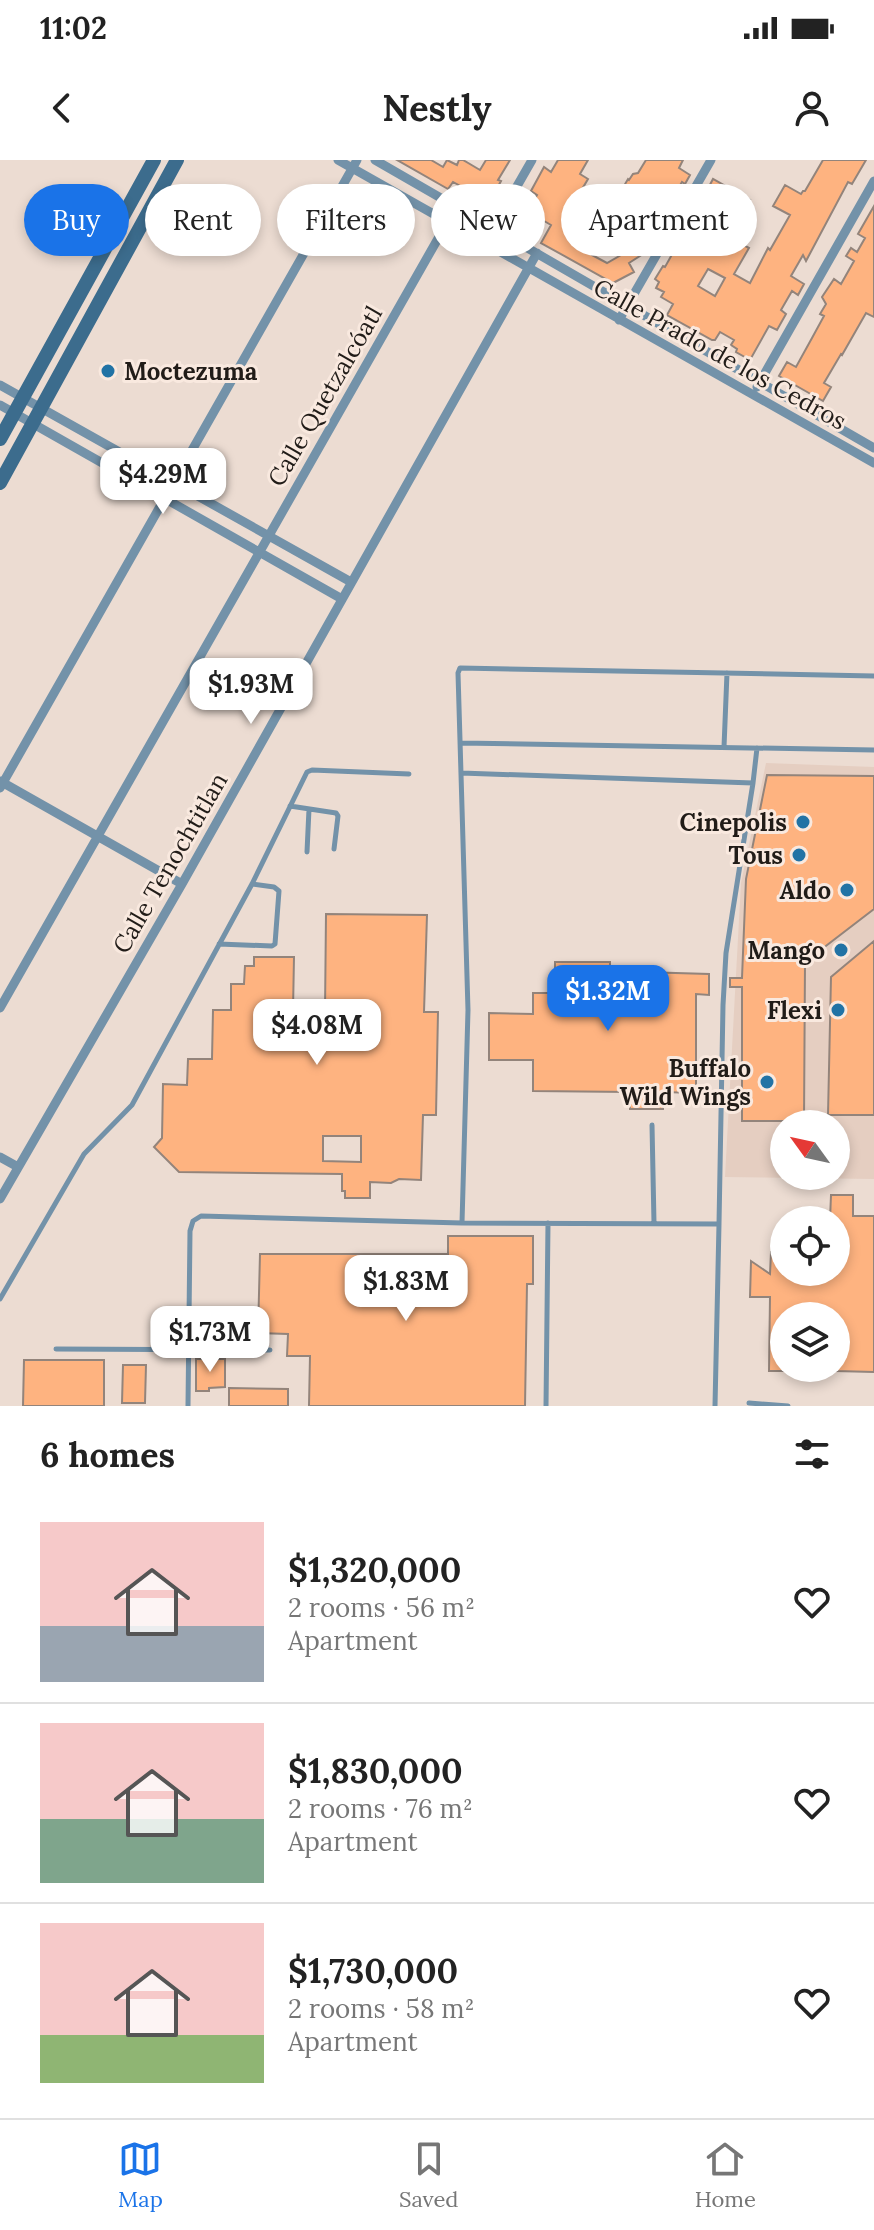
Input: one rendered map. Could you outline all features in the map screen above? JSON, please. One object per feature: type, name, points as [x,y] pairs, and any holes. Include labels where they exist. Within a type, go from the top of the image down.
[{"type":"street","points":[[0,439],[154,160]]},
{"type":"street","points":[[0,483],[177,160]]},
{"type":"street","name":"Calle Prado de los Cedros","points":[[338,160],[355,164],[431,211]]},
{"type":"street","name":"Calle Prado de los Cedros","points":[[375,160],[431,192]]},
{"type":"street","points":[[518,184],[532,160]]},
{"type":"street","points":[[619,320],[711,160]]},
{"type":"street","points":[[182,884],[1,784],[355,164]]},
{"type":"street","points":[[752,395],[874,181]]},
{"type":"street","name":"Calle Quetzalcóatl","points":[[0,1008],[431,251]]},
{"type":"street","name":"Calle Prado de los Cedros","points":[[507,256],[874,463]]},
{"type":"street","name":"Calle Tenochtitlan","points":[[0,1199],[182,884],[536,256]]},
{"type":"street","name":"Calle Prado de los Cedros","points":[[542,256],[874,448]]},
{"type":"street","points":[[0,385],[351,582]]},
{"type":"street","points":[[0,405],[342,599]]},
{"type":"street","points":[[0,1157],[18,1167]]},
{"type":"lane","points":[[462,1223],[468,1010],[458,673],[462,667],[874,676]]},
{"type":"lane","points":[[724,747],[727,673]]},
{"type":"lane","points":[[460,743],[874,750]]},
{"type":"lane","points":[[715,1406],[724,979],[753,783],[755,748]]},
{"type":"lane","points":[[0,1299],[84,1154],[132,1105],[252,884],[307,772],[409,774]]},
{"type":"lane","points":[[461,773],[753,783]]},
{"type":"lane","points":[[290,806],[337,814],[334,849]]},
{"type":"lane","points":[[307,852],[309,809]]},
{"type":"lane","points":[[219,944],[275,944],[279,891],[274,887],[252,884]]},
{"type":"lane","points":[[652,1125],[654,1223]]},
{"type":"lane","points":[[188,1406],[190,1231],[193,1221],[201,1216],[462,1223],[719,1224]]},
{"type":"lane","points":[[546,1406],[548,1223]]},
{"type":"lane","points":[[56,1349],[270,1350]]},
{"type":"lane","points":[[749,1403],[788,1406]]},
{"type":"shaded area","points":[[766,763],[874,767],[874,1179],[850,1179],[850,1110],[770,1110],[770,1178],[725,1177],[741,883]]},
{"type":"building","points":[[397,160],[431,160],[443,167],[447,160],[457,165],[459,160],[463,160],[480,170],[486,160],[510,160],[498,180],[501,181],[499,184],[439,184]]},
{"type":"building","points":[[558,160],[588,160],[580,174],[588,179],[585,184],[561,184],[561,254],[545,245],[545,236],[551,225],[545,222],[545,184],[535,184],[544,167],[551,172]]},
{"type":"building","points":[[646,160],[683,160],[679,168],[690,175],[685,184],[625,184],[633,174],[638,173]]},
{"type":"building","points":[[823,160],[866,160],[852,184],[848,182],[806,261],[803,255],[791,276],[804,284],[798,295],[792,291],[781,310],[786,314],[777,330],[769,326],[750,360],[736,352],[737,349],[731,345],[734,340],[720,332],[712,340],[667,315],[673,304],[661,297],[664,292],[656,288],[659,282],[655,279],[671,256],[744,256],[734,274],[750,283],[790,215],[773,206],[785,185],[801,194]],"holes":[[[708,269],[725,278],[715,296],[698,286]]]},
{"type":"building","points":[[874,206],[874,317],[866,313],[841,354],[824,383],[831,387],[823,401],[779,376],[787,362],[796,367],[824,316],[820,314],[826,304],[822,297],[834,279],[841,284],[854,261],[846,256],[851,248],[857,252],[865,238],[858,234]]},
{"type":"building","points":[[564,256],[594,256],[607,263],[619,256],[640,256],[629,263],[634,272],[613,283]]},
{"type":"building","points":[[767,775],[874,776],[874,909],[805,962],[804,1110],[770,1110],[770,1121],[742,1121],[742,987],[730,987],[730,978],[742,978],[746,879]]},
{"type":"building","points":[[326,914],[427,915],[424,1012],[438,1012],[436,1115],[423,1115],[421,1180],[370,1182],[370,1198],[345,1198],[342,1174],[179,1172],[154,1147],[162,1138],[163,1084],[187,1085],[188,1059],[212,1059],[213,1010],[231,1010],[231,984],[244,984],[245,966],[254,966],[254,957],[294,957],[293,1011],[325,1012]],"holes":[[[323,1136],[361,1136],[361,1162],[323,1161]]]},
{"type":"building","points":[[874,941],[874,1115],[850,1115],[850,1110],[828,1110],[831,977]]},
{"type":"building","points":[[555,962],[610,962],[610,972],[630,973],[631,968],[642,968],[642,972],[709,974],[709,995],[696,994],[696,1093],[663,1092],[663,1109],[630,1109],[630,1092],[533,1091],[533,1060],[489,1060],[489,1013],[533,1014],[533,993],[555,993]]},
{"type":"building","points":[[831,1195],[853,1195],[853,1216],[874,1216],[874,1372],[850,1371],[850,1302],[770,1302],[769,1371],[770,1297],[750,1297],[751,1261],[770,1274],[770,1286],[850,1286],[850,1206],[831,1206]]},
{"type":"building","points":[[448,1236],[533,1236],[533,1284],[527,1284],[525,1406],[309,1406],[310,1356],[287,1356],[288,1334],[258,1333],[260,1254],[448,1254]]},
{"type":"building","points":[[196,1359],[225,1359],[225,1387],[196,1391]]},
{"type":"building","points":[[24,1360],[104,1360],[104,1406],[23,1406]]},
{"type":"building","points":[[123,1365],[146,1365],[145,1403],[122,1403]]},
{"type":"building","points":[[229,1388],[288,1389],[288,1406],[229,1406]]},
{"type":"place","name":"Moctezuma","points":[[108,371]]},
{"type":"place","name":"Cinepolis","points":[[803,822]]},
{"type":"place","name":"Tous","points":[[799,855]]},
{"type":"place","name":"Aldo","points":[[847,890]]},
{"type":"place","name":"Mango","points":[[841,950]]},
{"type":"place","name":"Flexi","points":[[838,1010]]},
{"type":"place","name":"Buffalo Wild Wings","points":[[767,1082]]}]
